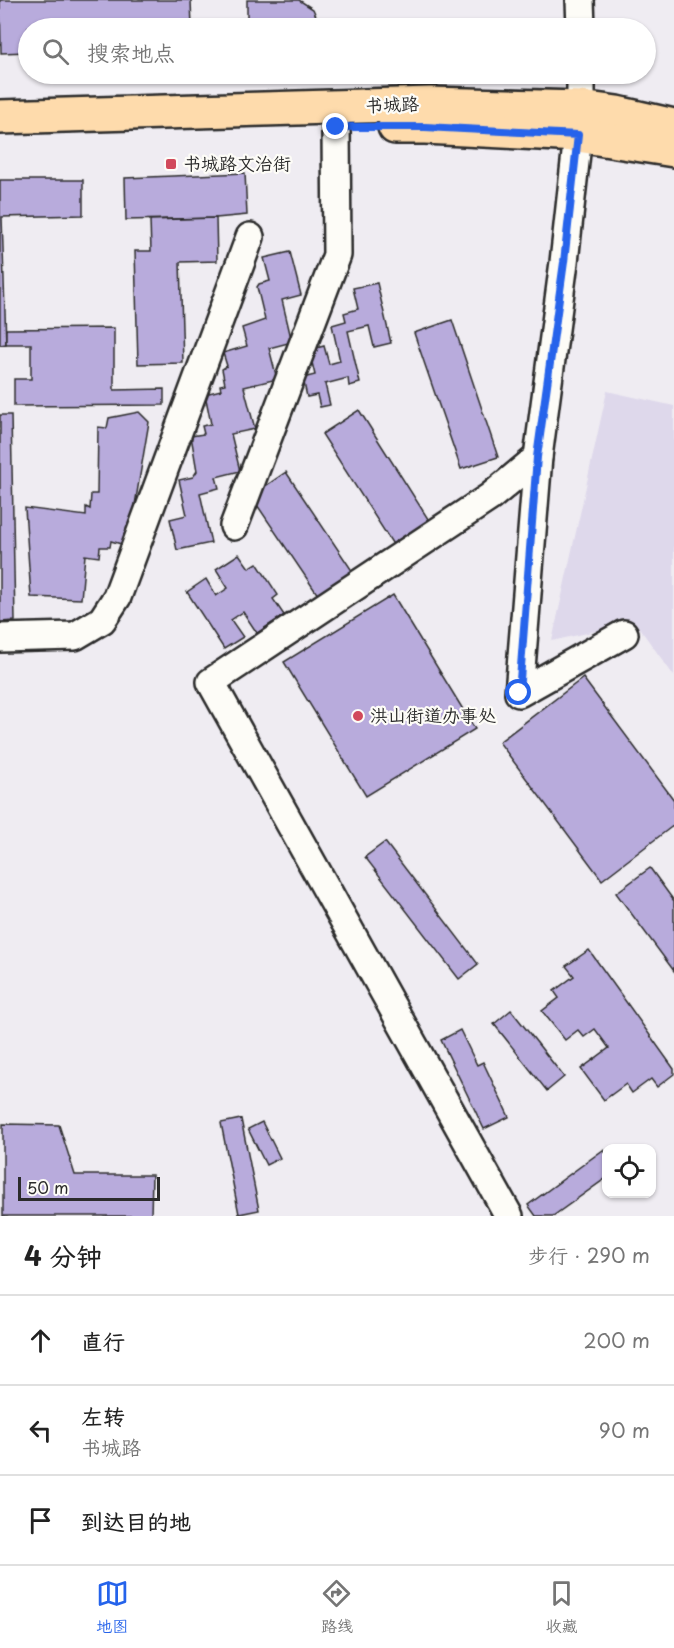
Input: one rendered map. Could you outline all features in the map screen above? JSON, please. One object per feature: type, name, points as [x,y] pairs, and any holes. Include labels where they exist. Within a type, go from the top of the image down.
[{"type":"main road","name":"书城路","points":[[0,117],[430,104],[580,122],[674,150]]},
{"type":"main road","name":"书城路","points":[[0,140],[336,127],[425,127],[580,122],[617,112],[674,126]]},
{"type":"street","points":[[580,0],[580,18]]},
{"type":"street","points":[[581,84],[580,122],[564,262],[537,457],[519,693],[624,634]]},
{"type":"street","points":[[234,526],[337,255],[336,127]]},
{"type":"street","points":[[0,638],[75,636],[102,620],[117,597],[250,237]]},
{"type":"street","points":[[509,1216],[211,681],[490,497],[537,457]]},
{"type":"shaded area","points":[[607,391],[674,406],[674,676],[635,622],[552,641]]},
{"type":"building","points":[[0,0],[191,0],[192,18],[18,18],[18,52],[1,53]]},
{"type":"building","points":[[247,0],[299,0],[313,9],[316,16],[316,18],[247,18]]},
{"type":"building","points":[[245,173],[247,215],[126,220],[125,178]]},
{"type":"building","points":[[0,180],[83,180],[83,215],[2,217],[6,344],[0,345]]},
{"type":"building","points":[[216,218],[217,261],[180,262],[183,363],[138,364],[135,251],[151,251],[150,220]]},
{"type":"building","points":[[290,252],[301,295],[282,300],[292,342],[269,348],[277,379],[244,387],[255,429],[231,434],[240,471],[216,477],[219,488],[200,493],[211,543],[177,550],[170,519],[187,515],[179,480],[193,477],[197,471],[191,436],[204,434],[202,426],[211,424],[205,394],[221,390],[220,385],[225,384],[222,369],[227,366],[223,353],[247,346],[242,328],[265,320],[257,287],[259,284],[270,281],[264,258]]},
{"type":"building","points":[[377,283],[391,343],[374,347],[369,326],[348,331],[360,383],[349,386],[348,378],[325,384],[330,405],[320,407],[317,395],[307,397],[303,378],[315,375],[309,350],[324,346],[329,364],[340,361],[332,325],[346,321],[344,313],[358,309],[353,288]]},
{"type":"building","points":[[452,320],[498,457],[461,469],[414,333]]},
{"type":"building","points":[[114,328],[114,390],[164,389],[164,405],[14,406],[14,379],[31,379],[31,344],[6,344],[6,329]]},
{"type":"building","points":[[359,410],[430,522],[394,546],[322,434]]},
{"type":"building","points":[[139,412],[149,422],[128,546],[111,541],[110,547],[100,547],[99,557],[85,555],[81,599],[31,597],[25,508],[86,516],[86,507],[90,509],[91,494],[97,494],[98,427],[107,428],[109,418]]},
{"type":"building","points":[[0,415],[11,415],[15,621],[0,622]]},
{"type":"building","points":[[286,472],[357,578],[322,601],[251,496]]},
{"type":"building","points":[[239,554],[249,568],[257,563],[278,595],[273,599],[284,615],[257,633],[243,612],[231,620],[243,637],[224,649],[187,592],[206,579],[216,596],[228,588],[216,569]]},
{"type":"building","points":[[393,595],[475,729],[366,796],[284,662]]},
{"type":"building","points":[[583,678],[674,800],[674,825],[602,880],[499,742]]},
{"type":"building","points":[[385,842],[478,964],[459,979],[365,857]]},
{"type":"building","points":[[650,868],[674,901],[674,971],[616,893]]},
{"type":"building","points":[[589,950],[674,1069],[674,1074],[657,1087],[651,1079],[632,1093],[626,1084],[604,1100],[581,1069],[609,1048],[595,1029],[584,1037],[578,1030],[565,1040],[542,1011],[559,998],[554,991],[574,976],[566,966]]},
{"type":"building","points":[[511,1010],[564,1077],[547,1091],[494,1024]]},
{"type":"building","points":[[460,1030],[477,1065],[483,1062],[509,1117],[484,1129],[441,1040]]},
{"type":"building","points":[[241,1119],[259,1210],[239,1214],[221,1123]]},
{"type":"building","points":[[262,1122],[280,1158],[266,1165],[248,1129]]},
{"type":"building","points":[[3,1124],[59,1125],[75,1175],[152,1175],[151,1216],[3,1216]]},
{"type":"building","points":[[602,1151],[602,1181],[553,1216],[536,1216],[528,1205]]},
{"type":"place","name":"书城路文治街","points":[[171,164]]},
{"type":"place","name":"洪山街道办事处","points":[[358,716]]},
{"type":"route","points":[[336,127],[425,127],[578,135],[564,262],[537,457],[519,693]]}]
